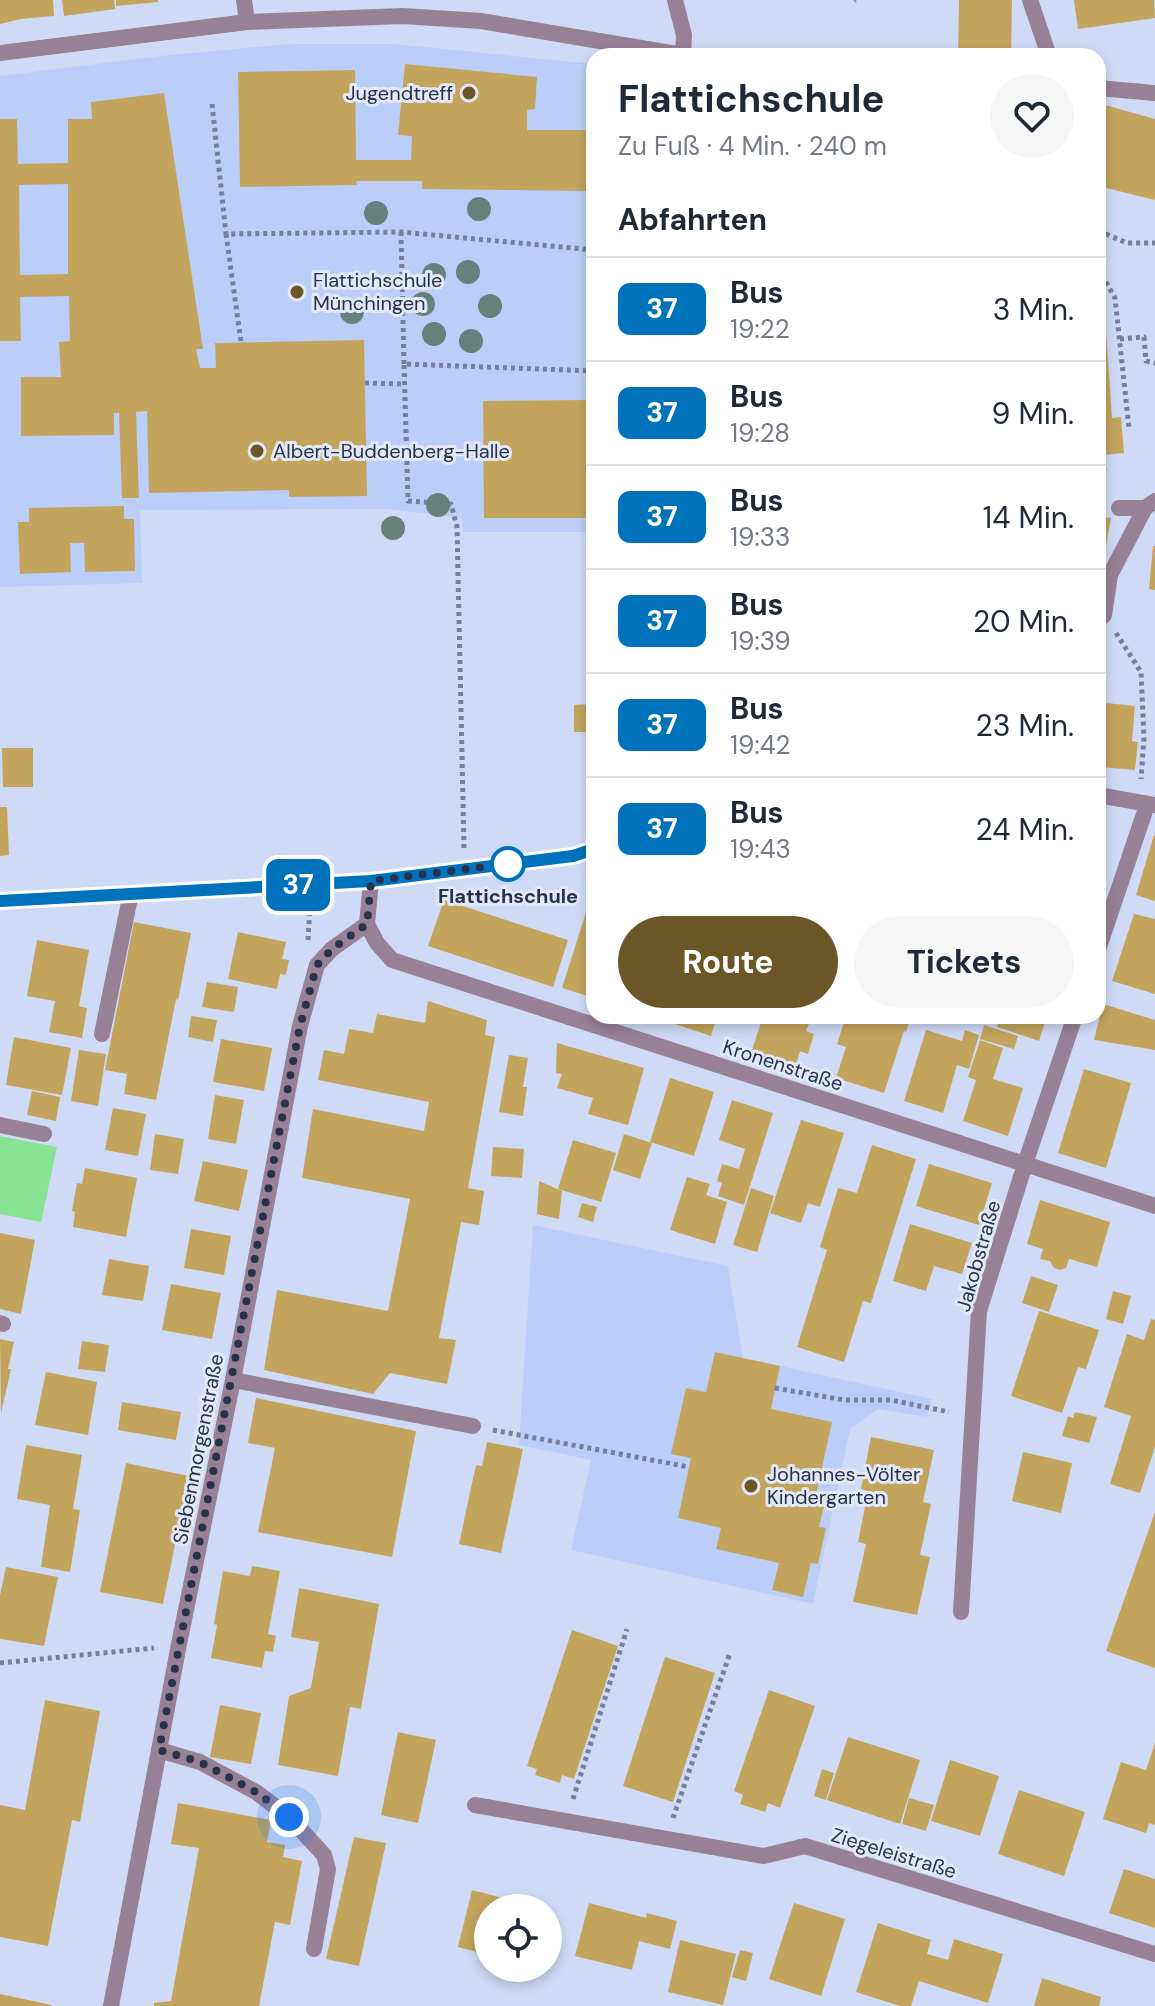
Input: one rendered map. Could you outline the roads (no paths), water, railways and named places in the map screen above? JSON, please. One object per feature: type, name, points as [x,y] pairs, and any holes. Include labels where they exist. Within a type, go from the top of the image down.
[{"type":"street","points":[[244,0],[247,22]]},
{"type":"street","points":[[675,0],[685,48]]},
{"type":"street","points":[[1030,0],[1046,48]]},
{"type":"street","points":[[0,53],[247,22],[402,16],[481,21],[639,48]]},
{"type":"street","points":[[1106,89],[1155,93]]},
{"type":"street","points":[[1119,508],[1150,505]]},
{"type":"street","points":[[1106,594],[1110,575],[1150,505]]},
{"type":"street","points":[[1106,796],[1147,804],[1106,926]]},
{"type":"street","points":[[0,901],[371,881],[573,856],[586,852]]},
{"type":"street","points":[[367,924],[371,881]]},
{"type":"street","points":[[102,1034],[131,893]]},
{"type":"street","name":"Kronenstraße","points":[[367,924],[377,943],[392,960],[586,1023]]},
{"type":"street","name":"Siebenmorgenstraße","points":[[111,2006],[300,1026],[317,965],[332,949],[367,924]]},
{"type":"street","name":"Kronenstraße","points":[[591,1024],[1155,1206]]},
{"type":"street","name":"Jakobstraße","points":[[961,1612],[979,1311],[1072,1024]]},
{"type":"street","points":[[0,1125],[44,1134]]},
{"type":"street","points":[[233,1380],[473,1426]]},
{"type":"street","points":[[159,1750],[200,1762],[256,1792],[289,1817],[324,1855],[328,1869],[314,1949]]},
{"type":"street","name":"Ziegeleistraße","points":[[475,1805],[764,1856],[805,1846],[1155,1954]]},
{"type":"place","name":"Jugendtreff","points":[[469,93]]},
{"type":"place","name":"Flattichschule Münchingen","points":[[297,292]]},
{"type":"place","name":"Albert-Buddenberg-Halle","points":[[257,451]]},
{"type":"place","name":"Flattichschule","points":[[508,864]]},
{"type":"place","name":"Johannes-Völter Kindergarten","points":[[751,1486]]}]
